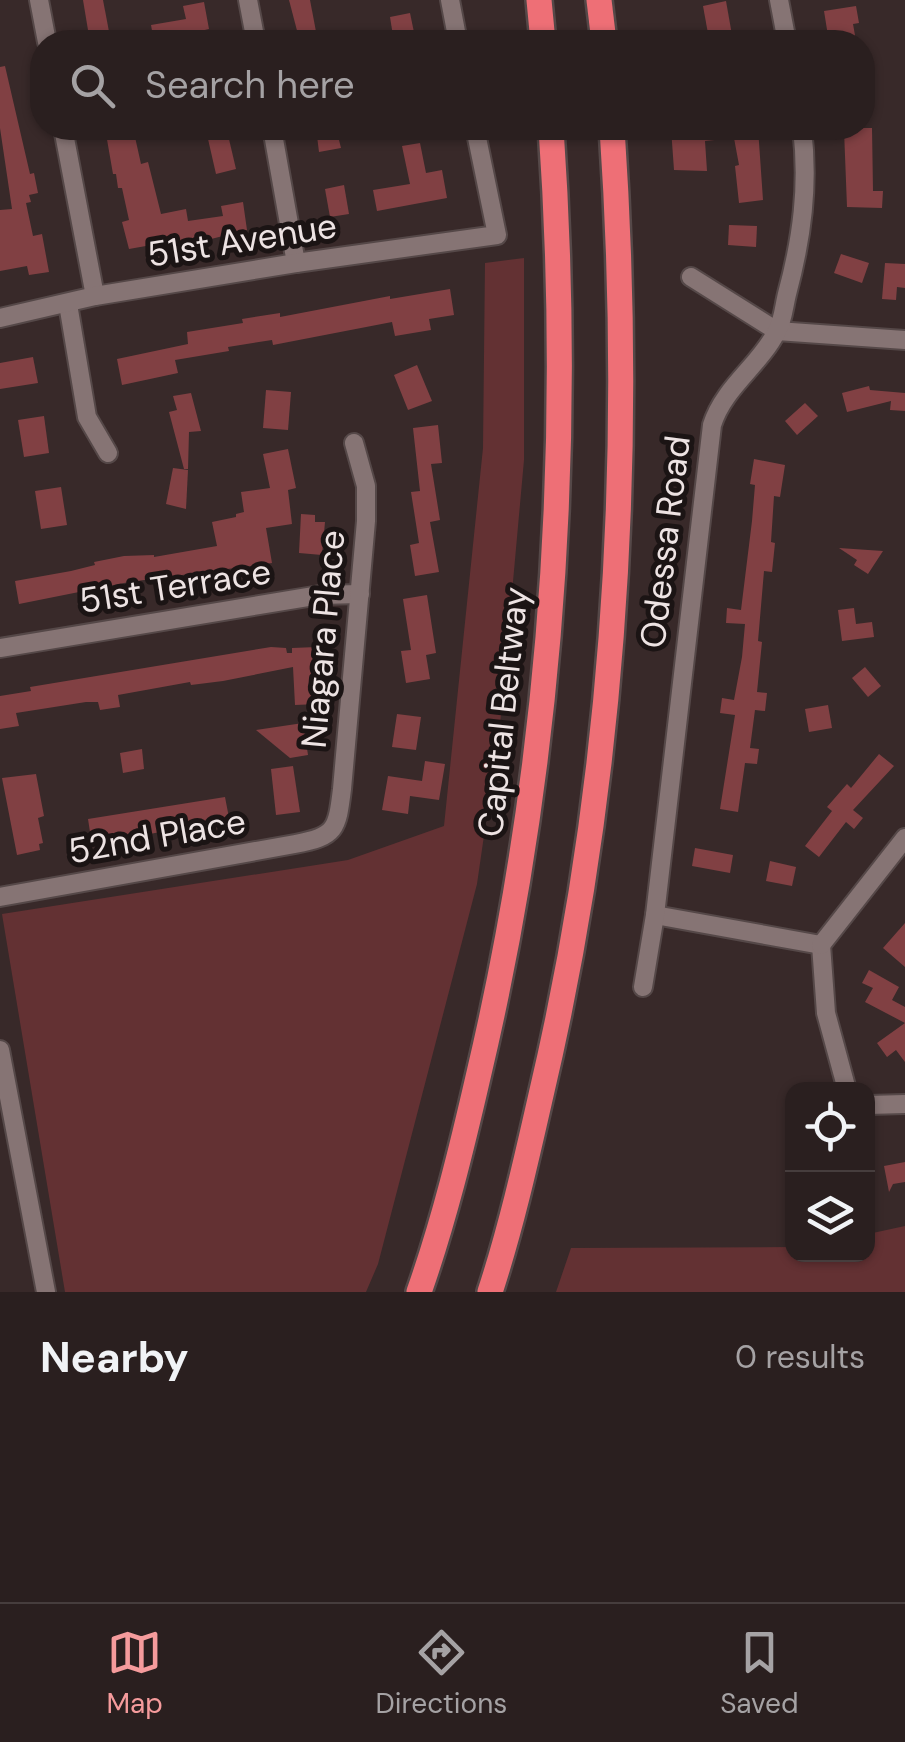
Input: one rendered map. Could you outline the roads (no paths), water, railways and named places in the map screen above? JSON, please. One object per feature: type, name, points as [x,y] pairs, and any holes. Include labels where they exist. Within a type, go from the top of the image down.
[{"type":"highway","points":[[538,0],[542,30]]},
{"type":"highway","points":[[599,0],[603,30]]},
{"type":"highway","name":"Capital Beltway","points":[[419,1292],[465,1133],[495,1005],[525,842],[547,676],[561,375],[552,140]]},
{"type":"highway","points":[[490,1292],[560,1014],[589,850],[609,684],[620,523],[622,377],[612,140]]},
{"type":"street","points":[[39,0],[45,30]]},
{"type":"street","points":[[248,0],[254,30]]},
{"type":"street","points":[[450,0],[456,30]]},
{"type":"street","points":[[779,0],[785,30]]},
{"type":"street","points":[[65,140],[95,296]]},
{"type":"street","points":[[274,140],[296,262]]},
{"type":"street","name":"51st Avenue","points":[[0,318],[95,296],[296,262],[496,235],[477,140]]},
{"type":"street","name":"Odessa Road","points":[[642,987],[655,914],[712,426],[724,399],[777,331],[805,209],[803,140]]},
{"type":"street","points":[[691,276],[777,331],[905,340]]},
{"type":"street","points":[[68,304],[86,417],[108,452]]},
{"type":"street","name":"Niagara Place","points":[[325,837],[338,820],[360,594],[366,486],[354,443]]},
{"type":"street","name":"51st Terrace","points":[[0,648],[320,595],[360,594]]},
{"type":"street","name":"52nd Place","points":[[0,897],[325,837]]},
{"type":"street","points":[[844,1082],[826,1013],[820,977],[821,945],[905,838]]},
{"type":"street","points":[[655,914],[821,945]]},
{"type":"street","points":[[0,1050],[46,1292]]},
{"type":"street","points":[[875,1105],[905,1104]]}]
